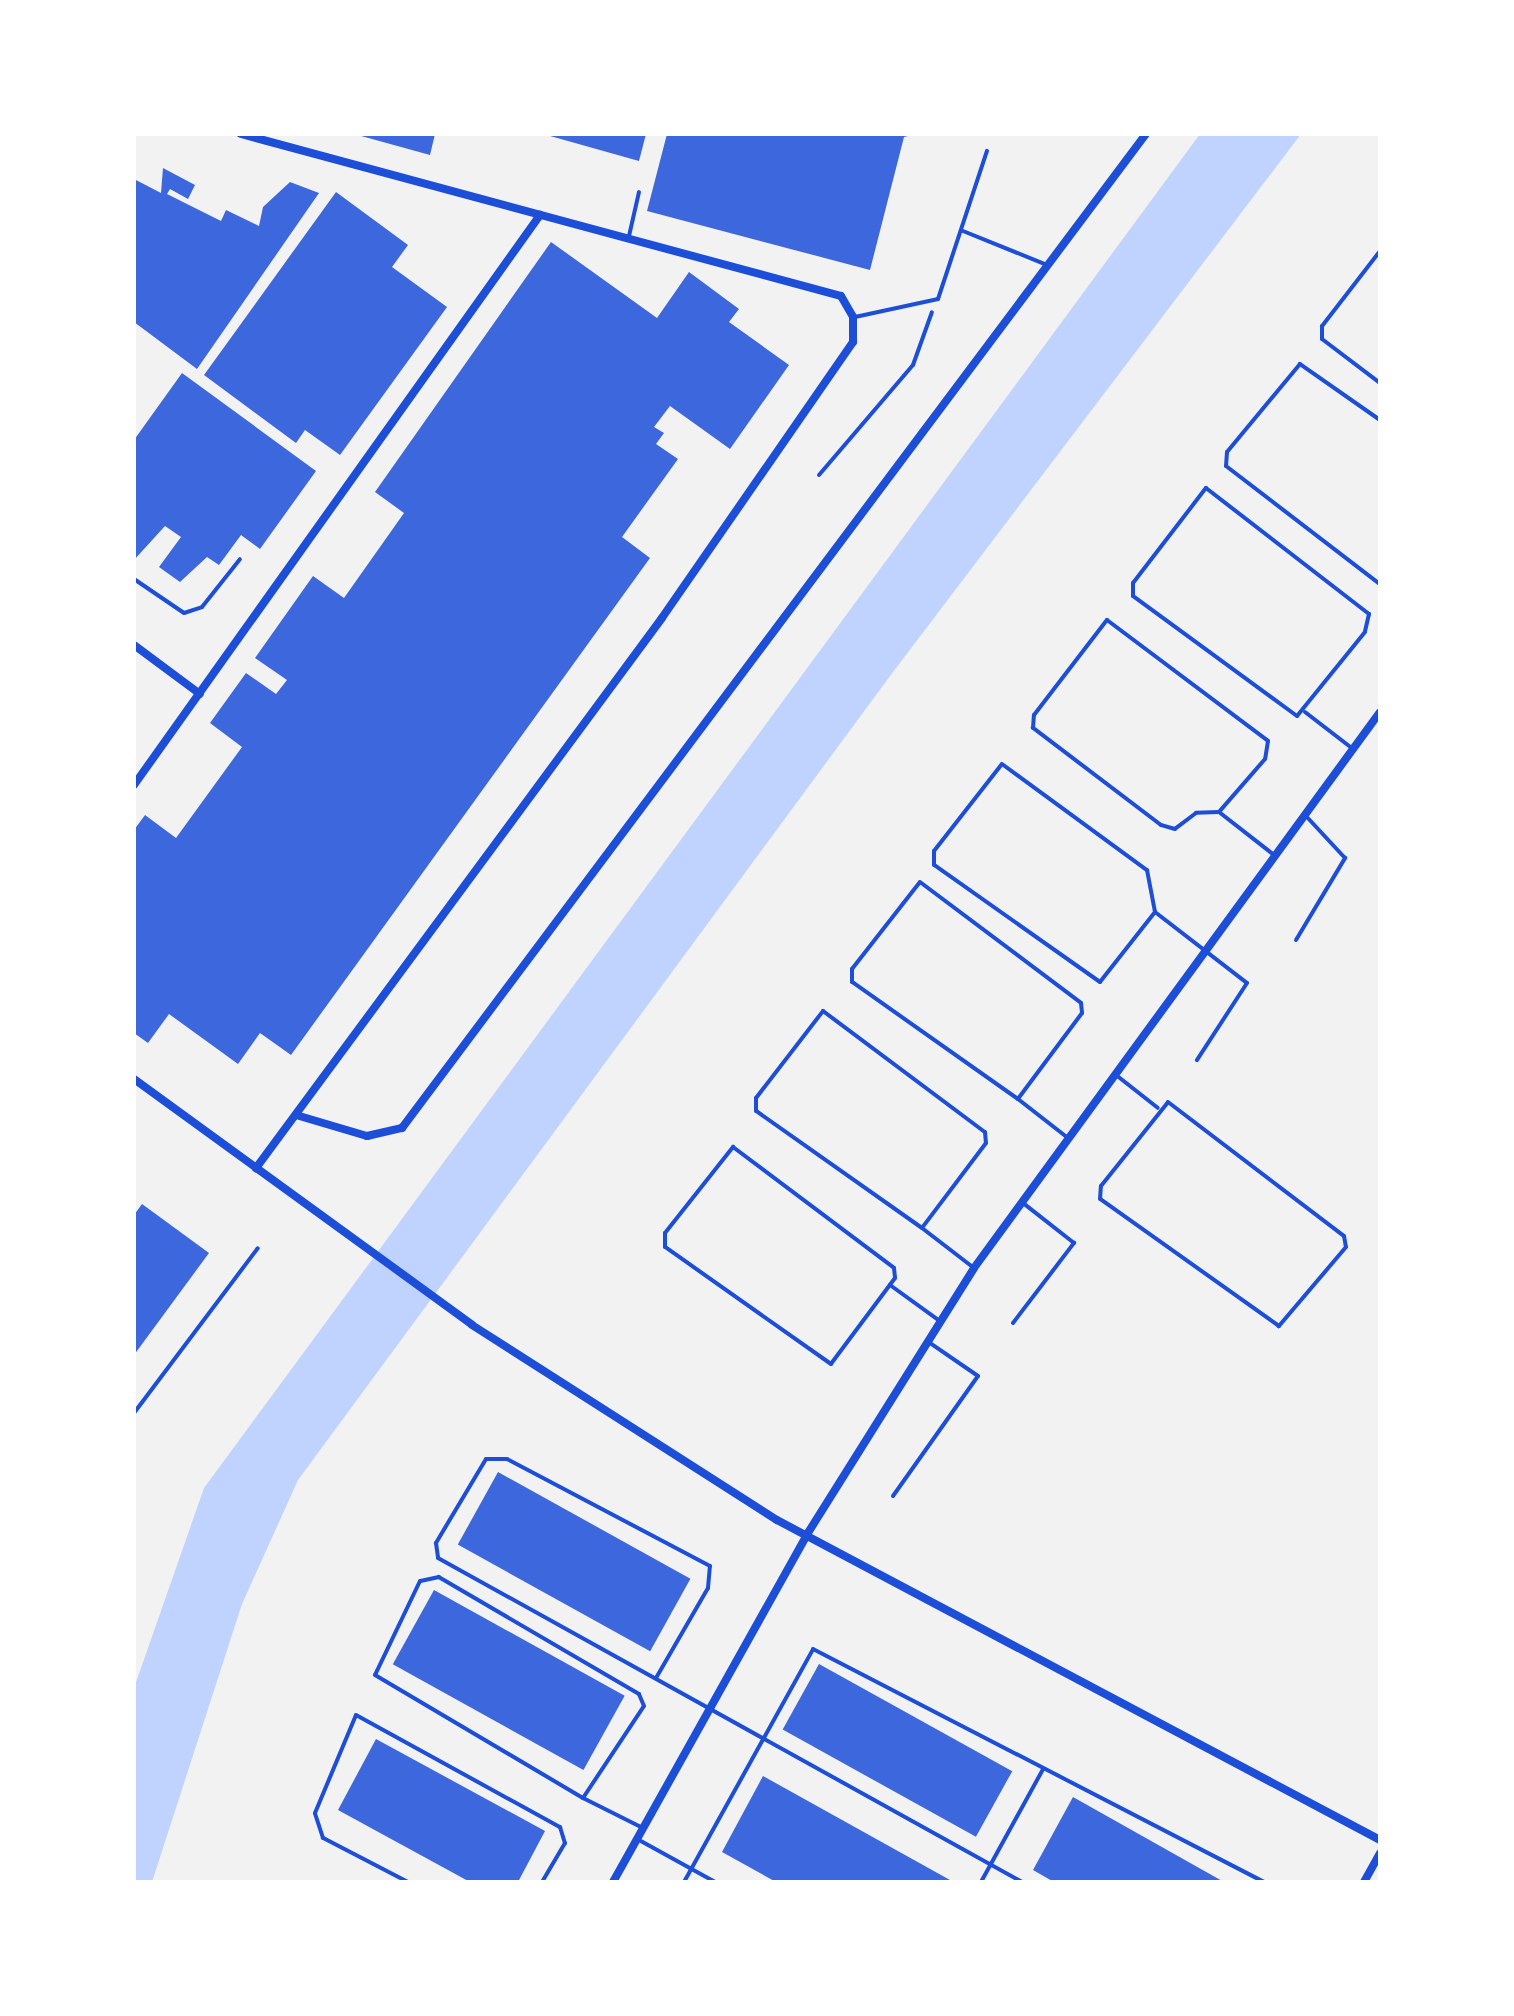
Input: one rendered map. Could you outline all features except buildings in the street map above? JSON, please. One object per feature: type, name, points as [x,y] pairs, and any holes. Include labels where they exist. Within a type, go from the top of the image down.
[{"type":"street","points":[[241,134],[841,296],[853,317],[853,342],[680,592],[256,1168]]},
{"type":"street","points":[[296,1115],[367,1136],[402,1128],[1146,134]]},
{"type":"street","points":[[134,785],[540,215]]},
{"type":"street","points":[[134,645],[200,694]]},
{"type":"street","points":[[613,1882],[806,1536],[974,1268],[1380,712]]},
{"type":"street","points":[[134,1095],[138,1082],[472,1325],[806,1536],[1380,1840]]},
{"type":"street","points":[[1364,1882],[1380,1853]]},
{"type":"lane","points":[[853,317],[938,299],[987,151]]},
{"type":"lane","points":[[628,239],[639,192]]},
{"type":"lane","points":[[963,231],[1049,266]]},
{"type":"lane","points":[[1380,251],[1322,326],[1322,339],[1380,383]]},
{"type":"lane","points":[[1380,420],[1300,364],[1227,452],[1226,466],[1380,584]]},
{"type":"lane","points":[[1305,712],[1370,625],[1369,614],[1206,488],[1133,583],[1133,596],[1283,713],[1305,712],[1353,749]]},
{"type":"lane","points":[[134,579],[184,613],[202,607],[240,559]]},
{"type":"lane","points":[[1219,812],[1265,759],[1268,741],[1107,620],[1034,715],[1033,728],[1161,825],[1175,829],[1196,813],[1219,812],[1275,855]]},
{"type":"lane","points":[[1155,912],[1110,974],[1100,982],[1086,978],[934,865],[934,851],[1002,764],[1140,861],[1155,912],[1247,983],[1197,1060]]},
{"type":"lane","points":[[1296,940],[1345,858],[1305,815]]},
{"type":"lane","points":[[1018,1099],[1078,1021],[1081,1003],[920,882],[852,969],[852,982],[1068,1138]]},
{"type":"lane","points":[[922,1228],[981,1150],[985,1132],[823,1011],[756,1098],[756,1111],[974,1268]]},
{"type":"lane","points":[[1115,1075],[1158,1108],[1178,1107],[1344,1236],[1346,1247],[1279,1326],[1100,1199],[1101,1186],[1158,1108]]},
{"type":"lane","points":[[733,1147],[887,1258],[895,1278],[890,1285],[841,1356],[831,1364],[817,1361],[665,1247],[665,1233],[733,1147]]},
{"type":"lane","points":[[1013,1323],[1074,1243],[1022,1202]]},
{"type":"lane","points":[[134,1413],[258,1248]]},
{"type":"lane","points":[[890,1285],[940,1321]]},
{"type":"lane","points":[[893,1496],[978,1376],[927,1341]]},
{"type":"lane","points":[[656,1678],[708,1588],[710,1566],[507,1459],[486,1459],[436,1543],[438,1558],[656,1678],[711,1706],[1022,1882]]},
{"type":"lane","points":[[583,1798],[644,1706],[639,1694],[439,1577],[420,1581],[375,1675],[583,1798],[643,1828]]},
{"type":"lane","points":[[684,1882],[813,1649],[1264,1882]]},
{"type":"lane","points":[[408,1882],[323,1838],[315,1813],[356,1715],[560,1827],[565,1843],[542,1882]]},
{"type":"lane","points":[[981,1882],[1044,1768]]},
{"type":"lane","points":[[637,1839],[715,1882]]},
{"type":"path","points":[[819,475],[913,365],[938,299]]},
{"type":"water","points":[[1200,134],[1301,134],[890,676],[298,1480],[242,1604],[152,1882],[134,1882],[134,1688],[204,1488]]}]
